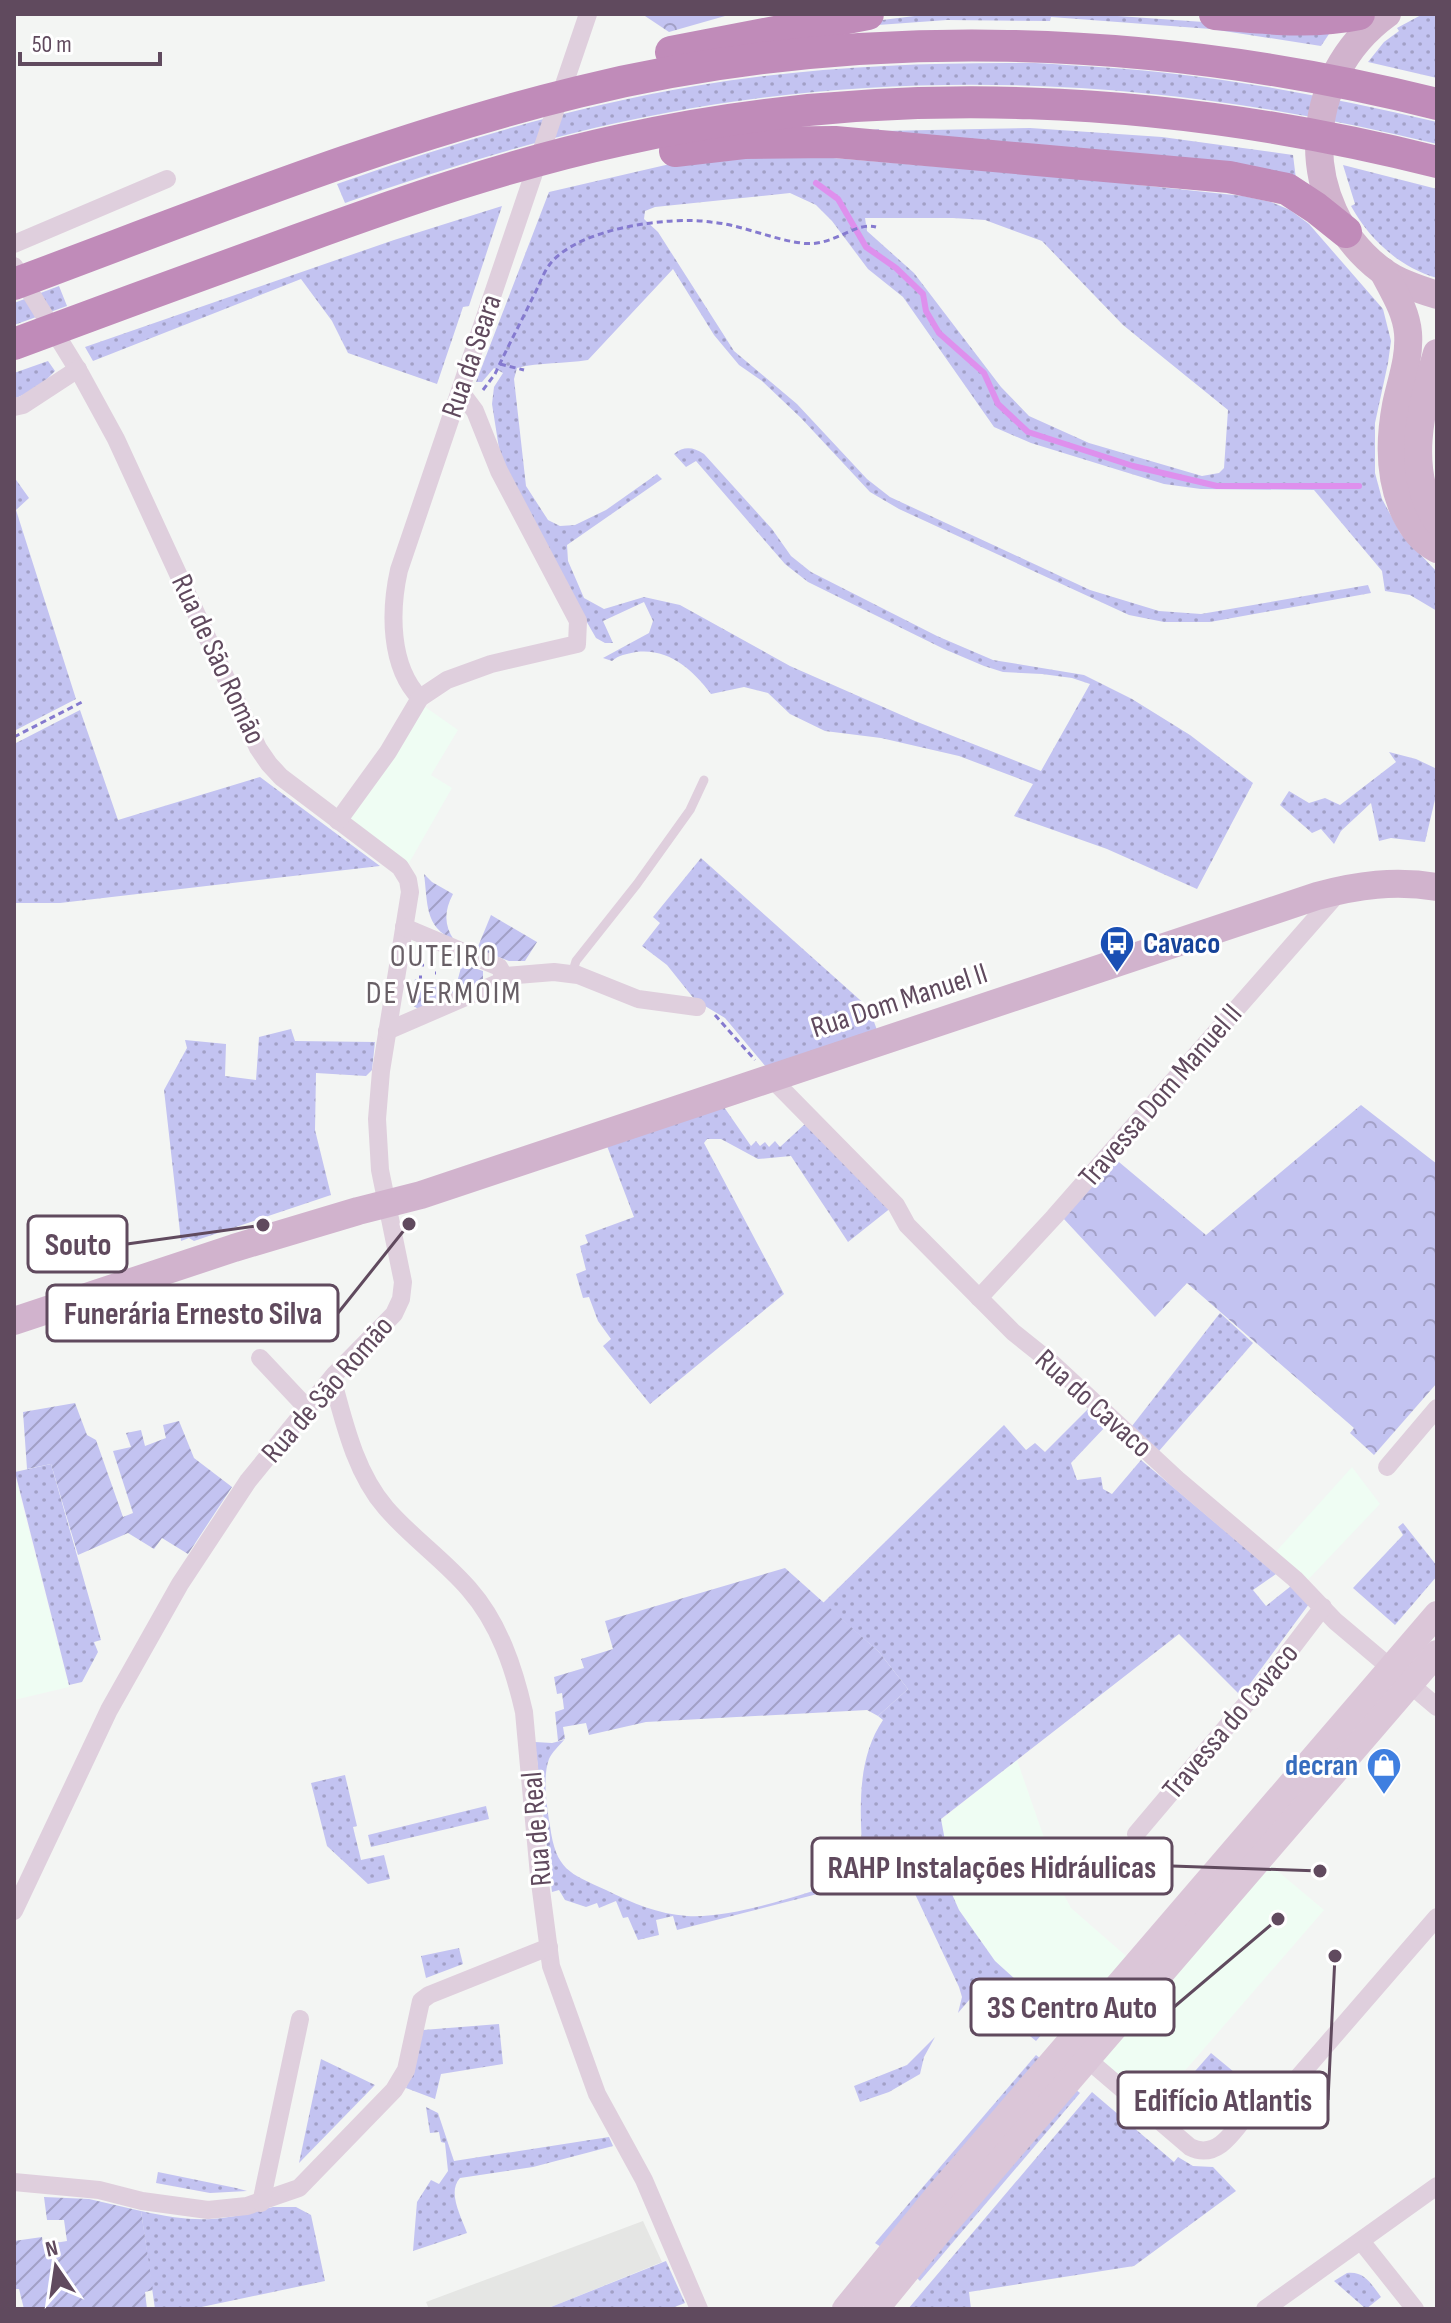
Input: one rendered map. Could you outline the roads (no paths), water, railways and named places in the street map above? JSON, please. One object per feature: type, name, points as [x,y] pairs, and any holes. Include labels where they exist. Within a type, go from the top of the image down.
[{"type":"highway","points":[[581,91],[614,64],[868,14]]},
{"type":"highway","points":[[1215,14],[1323,20],[1359,14]]},
{"type":"highway","points":[[14,284],[402,142],[581,91],[695,69],[822,53],[909,47],[1002,45],[1131,51],[1215,60],[1437,104]]},
{"type":"highway","points":[[14,344],[422,195],[638,136],[778,114],[956,101],[1064,103],[1210,117],[1291,129],[1437,162]]},
{"type":"highway","points":[[568,153],[610,163],[699,146],[835,142],[1229,177],[1287,189],[1346,232]]},
{"type":"main road","points":[[1387,14],[1360,37],[1335,73],[1319,133],[1321,167],[1329,201],[1346,232],[1383,271],[1404,284],[1437,295]]},
{"type":"main road","points":[[1383,271],[1400,304],[1408,331],[1406,367],[1392,432],[1392,471],[1401,503],[1412,526],[1424,542],[1437,549]]},
{"type":"main road","points":[[1437,353],[1425,400],[1417,454],[1424,495],[1437,521]]},
{"type":"main road","name":"Rua Dom Manuel II","points":[[14,1321],[234,1248],[387,1204],[767,1074],[1340,890],[1389,883],[1437,887]]},
{"type":"main road","points":[[876,2309],[1087,2059],[1400,1676],[1437,1614]]},
{"type":"main road","points":[[845,2309],[947,2184],[1400,1676],[1437,1653]]},
{"type":"street","name":"Rua da Seara","points":[[420,698],[411,689],[399,656],[393,613],[394,591],[419,506],[587,17]]},
{"type":"street","points":[[14,244],[167,179]]},
{"type":"street","name":"Rua de São Romão","points":[[14,266],[74,363],[146,501],[258,748],[281,777],[400,867],[408,880],[410,892],[387,1031],[377,1119],[380,1170],[403,1282],[401,1299],[394,1314],[332,1378],[236,1496],[152,1631],[88,1752],[14,1911]]},
{"type":"street","points":[[14,407],[23,405],[74,363]]},
{"type":"street","points":[[338,821],[388,752],[420,698],[447,680],[491,664],[577,644],[578,621],[499,471],[475,411],[460,391]]},
{"type":"street","name":"Travessa Dom Manuel II","points":[[979,1298],[1054,1217],[1340,890]]},
{"type":"street","points":[[404,927],[499,967],[504,976]]},
{"type":"street","points":[[387,1031],[498,983],[504,976],[554,972],[603,983],[638,999],[697,1007]]},
{"type":"street","name":"Rua do Cavaco","points":[[767,1074],[896,1205],[907,1225],[1013,1332],[1053,1364],[1177,1479],[1295,1579],[1335,1621],[1437,1707]]},
{"type":"street","points":[[260,1358],[307,1408]]},
{"type":"street","name":"Rua de Real","points":[[332,1378],[349,1437],[367,1480],[385,1507],[468,1588],[498,1632],[524,1712],[551,1966],[597,2094],[644,2180],[697,2308]]},
{"type":"street","points":[[1387,1467],[1437,1408]]},
{"type":"street","name":"Travessa do Cavaco","points":[[1136,1834],[1278,1666],[1323,1607]]},
{"type":"street","points":[[1087,2059],[1190,2147],[1202,2152],[1214,2149],[1263,2095],[1295,2081],[1437,1917]]},
{"type":"street","points":[[14,2182],[99,2190],[142,2201],[208,2210],[261,2203],[299,2188],[394,2090],[406,2070],[421,2001],[549,1947]]},
{"type":"street","points":[[261,2203],[300,2019]]},
{"type":"street","points":[[1265,2309],[1437,2186]]},
{"type":"street","points":[[1361,2241],[1415,2309]]},
{"type":"lane","points":[[572,974],[576,961],[690,810],[704,780]]},
{"type":"waterway","points":[[816,183],[838,199],[866,247],[896,268],[923,294],[926,311],[939,333],[984,373],[998,404],[1028,432],[1133,466],[1217,486],[1359,486]]},
{"type":"place","name":"Cavaco","points":[[1117,974]]},
{"type":"place","name":"Funerária Ernesto Silva","points":[[409,1224]]},
{"type":"place","name":"Souto","points":[[263,1225]]},
{"type":"place","name":"decran","points":[[1384,1796]]},
{"type":"place","name":"RAHP Instalações Hidráulicas","points":[[1320,1871]]},
{"type":"place","name":"3S Centro Auto","points":[[1278,1919]]},
{"type":"place","name":"Edifício Atlantis","points":[[1335,1956]]},
{"type":"district","name":"OUTEIRO DE VERMOIM","points":[[444,974]]}]
